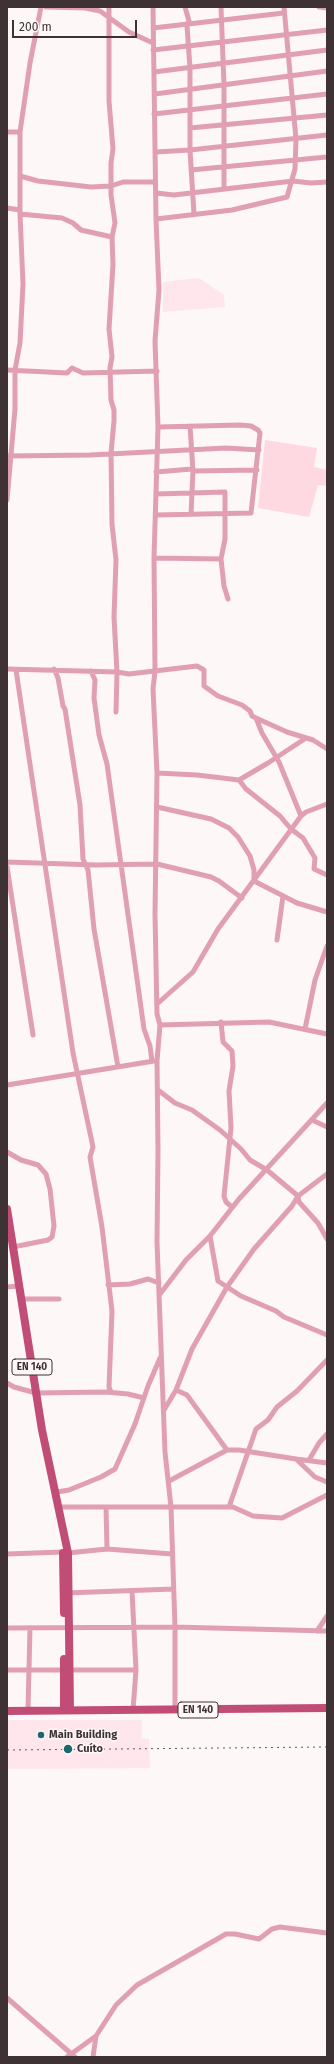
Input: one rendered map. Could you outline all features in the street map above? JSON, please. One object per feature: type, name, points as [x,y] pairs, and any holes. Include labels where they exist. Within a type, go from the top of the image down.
[{"type":"main road","name":"EN 140","points":[[7,1209],[36,1393],[63,1524],[66,1553],[67,1710],[327,1708]]},
{"type":"main road","points":[[7,1710],[67,1710]]},
{"type":"street","points":[[7,500],[9,456],[15,409],[15,370],[20,343],[23,284],[20,212],[20,132],[30,63],[41,7]]},
{"type":"street","points":[[46,7],[93,9],[105,13],[129,32],[153,43]]},
{"type":"street","points":[[109,7],[109,101],[113,149],[110,186],[115,223],[112,237],[113,264],[109,304],[112,357],[110,373],[111,400],[114,410],[111,453],[112,524],[116,560],[114,617],[117,672],[116,712]]},
{"type":"street","points":[[154,7],[153,50],[156,152],[155,182],[159,290],[155,340],[158,451],[156,472],[154,558],[155,670],[153,689],[157,773],[157,864],[154,869],[157,1014],[160,1025],[154,1061]]},
{"type":"street","points":[[185,7],[189,21],[187,26],[190,68],[190,150],[194,214]]},
{"type":"street","points":[[221,7],[224,85],[224,189]]},
{"type":"street","points":[[156,219],[232,210],[282,200],[287,197],[295,169],[294,160],[296,139],[284,7]]},
{"type":"street","points":[[319,7],[327,8]]},
{"type":"street","points":[[153,28],[187,26],[284,14]]},
{"type":"street","points":[[153,50],[327,30]]},
{"type":"street","points":[[154,72],[283,57],[288,54],[327,50]]},
{"type":"street","points":[[155,94],[237,82],[285,78],[290,75],[327,71]]},
{"type":"street","points":[[154,114],[327,94]]},
{"type":"street","points":[[190,128],[327,115]]},
{"type":"street","points":[[7,132],[20,132]]},
{"type":"street","points":[[156,152],[224,147],[327,135]]},
{"type":"street","points":[[191,170],[327,157]]},
{"type":"street","points":[[20,176],[38,181],[91,187],[110,186],[123,182],[155,182]]},
{"type":"street","points":[[156,193],[174,195],[293,180],[311,184],[327,182]]},
{"type":"street","points":[[7,208],[20,212],[62,218],[73,223],[80,230],[112,237]]},
{"type":"street","points":[[7,370],[67,373],[72,368],[83,373],[157,371]]},
{"type":"street","points":[[190,426],[192,450],[191,514]]},
{"type":"street","points":[[156,515],[225,515],[251,513],[260,434],[258,430],[252,426],[158,427]]},
{"type":"street","points":[[9,456],[192,450],[259,450]]},
{"type":"street","points":[[156,472],[192,470],[257,470]]},
{"type":"street","points":[[156,494],[225,492],[224,539],[221,559],[224,586],[228,599]]},
{"type":"street","points":[[154,558],[221,559]]},
{"type":"street","points":[[7,669],[54,669],[117,672],[128,674],[197,666],[201,668],[204,673],[204,686],[218,696],[242,705],[250,711],[252,716],[256,718],[306,738],[327,749]]},
{"type":"street","points":[[54,669],[65,708],[80,805],[84,859],[86,864],[94,929],[118,1067]]},
{"type":"street","points":[[16,670],[46,864],[60,972],[77,1074],[92,1147],[90,1157],[102,1227],[112,1319],[110,1389]]},
{"type":"street","points":[[91,671],[95,680],[97,719],[107,764],[144,1029],[154,1061],[158,1090],[157,1242],[163,1411],[171,1507],[175,1627],[175,1710]]},
{"type":"street","points":[[256,718],[259,727],[286,775],[301,816]]},
{"type":"street","points":[[157,773],[197,774],[239,780],[306,738]]},
{"type":"street","points":[[239,780],[246,789],[280,816],[291,829],[303,838],[312,850],[315,858],[314,869],[327,875]]},
{"type":"street","points":[[157,1004],[193,972],[218,929],[301,816],[306,812],[327,804]]},
{"type":"street","points":[[157,806],[211,819],[232,830],[250,856],[254,870],[254,881]]},
{"type":"street","points":[[7,862],[46,864],[157,864],[211,877],[242,898]]},
{"type":"street","points":[[7,867],[33,1035]]},
{"type":"street","points":[[254,881],[307,907],[327,912]]},
{"type":"street","points":[[277,940],[283,896]]},
{"type":"street","points":[[305,1029],[315,980],[327,946]]},
{"type":"street","points":[[160,1025],[221,1022],[269,1022],[327,1034]]},
{"type":"street","points":[[221,1022],[223,1042],[232,1051],[233,1075],[229,1091],[230,1138],[224,1199],[232,1207]]},
{"type":"street","points":[[7,1085],[154,1061]]},
{"type":"street","points":[[158,1090],[175,1103],[192,1110],[230,1138],[250,1160],[267,1170],[298,1196],[300,1202],[318,1224],[327,1239]]},
{"type":"street","points":[[160,1294],[186,1260],[210,1236],[232,1207],[327,1103]]},
{"type":"street","points":[[312,1120],[327,1127]]},
{"type":"street","points":[[7,1152],[21,1160],[38,1165],[46,1174],[54,1226],[52,1237],[48,1240],[13,1247]]},
{"type":"street","points":[[163,1411],[176,1390],[192,1349],[227,1287],[254,1248],[292,1206],[298,1196],[327,1174]]},
{"type":"street","points":[[210,1236],[218,1281],[254,1302],[276,1311],[284,1317],[327,1335]]},
{"type":"street","points":[[108,1285],[130,1284],[148,1279],[159,1282]]},
{"type":"street","points":[[7,1287],[19,1286]]},
{"type":"street","points":[[21,1299],[59,1299]]},
{"type":"street","points":[[57,1492],[69,1490],[102,1477],[115,1468],[135,1424],[161,1357]]},
{"type":"street","points":[[229,1507],[256,1429],[268,1420],[277,1407],[296,1391],[327,1360]]},
{"type":"street","points":[[7,1383],[14,1387],[36,1393],[104,1392],[110,1389],[144,1398]]},
{"type":"street","points":[[7,1389],[14,1387]]},
{"type":"street","points":[[176,1390],[187,1395],[227,1450]]},
{"type":"street","points":[[309,1460],[319,1443],[327,1434]]},
{"type":"street","points":[[168,1481],[227,1450],[248,1451],[327,1463]]},
{"type":"street","points":[[296,1459],[315,1476],[327,1482]]},
{"type":"street","points":[[60,1507],[229,1507],[253,1516],[282,1518],[327,1495]]},
{"type":"street","points":[[106,1507],[107,1550]]},
{"type":"street","points":[[7,1554],[66,1553],[107,1550],[172,1554]]},
{"type":"street","points":[[66,1593],[173,1589]]},
{"type":"street","points":[[132,1591],[136,1670],[133,1710]]},
{"type":"street","points":[[317,1631],[327,1616]]},
{"type":"street","points":[[7,1628],[175,1627],[327,1631]]},
{"type":"street","points":[[28,1710],[30,1628]]},
{"type":"street","points":[[7,1670],[136,1670]]},
{"type":"street","points":[[67,2057],[74,2055],[96,2036],[116,2005],[137,1985],[226,1934],[236,1934],[259,1939],[272,1929],[280,1926],[327,1933]]},
{"type":"street","points":[[7,1998],[74,2055]]},
{"type":"street","points":[[93,2057],[96,2036]]},
{"type":"shaded area","points":[[199,278],[224,295],[225,307],[163,312],[163,282]]},
{"type":"shaded area","points":[[265,440],[317,448],[314,467],[327,470],[327,486],[318,485],[309,517],[258,508]]},
{"type":"shaded area","name":"Cuíto","points":[[7,1720],[142,1720],[142,1738],[149,1739],[150,1768],[7,1769]]},
{"type":"railway","points":[[7,1750],[327,1747]]},
{"type":"place","name":"Main Building","points":[[41,1735]]},
{"type":"place","name":"Cuíto","points":[[68,1749]]}]
